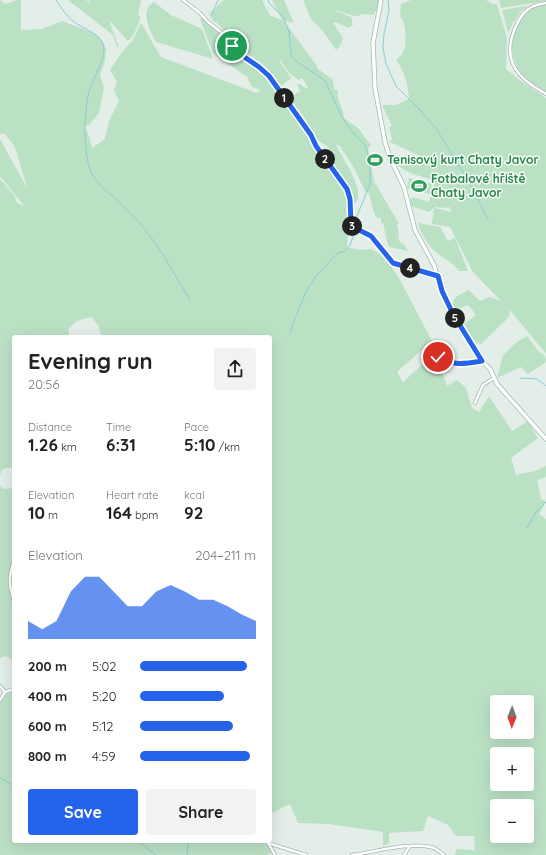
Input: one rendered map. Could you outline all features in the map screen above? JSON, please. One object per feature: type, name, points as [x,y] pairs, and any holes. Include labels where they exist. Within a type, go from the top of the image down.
[{"type":"street","points":[[183,0],[226,36],[232,46],[240,54],[269,76],[347,189],[350,199],[351,222],[353,227],[371,236],[393,263],[438,276]]},
{"type":"street","points":[[381,0],[375,29],[373,54],[375,88],[385,142],[390,158],[404,187],[414,230],[434,264],[442,291],[453,314],[482,361],[490,369],[500,388],[546,439]]},
{"type":"street","points":[[546,3],[536,5],[524,12],[511,38],[510,49],[512,61],[516,71],[530,84],[546,94]]},
{"type":"street","points":[[438,357],[449,363],[457,364],[482,361]]},
{"type":"street","points":[[475,404],[483,385],[494,378]]},
{"type":"street","points":[[12,568],[9,584],[12,594]]},
{"type":"street","points":[[0,686],[5,692]]},
{"type":"street","points":[[0,700],[5,692],[12,690]]},
{"type":"street","points":[[269,843],[275,855]]},
{"type":"street","points":[[271,843],[306,855]]},
{"type":"street","points":[[352,855],[400,846],[431,847],[444,855]]},
{"type":"street","points":[[404,855],[410,846]]},
{"type":"green space","points":[[0,0],[5,4],[21,0],[21,30],[42,29],[62,21],[96,34],[102,40],[106,49],[105,61],[100,75],[104,88],[99,113],[90,124],[84,127],[88,133],[92,148],[105,139],[109,121],[119,101],[114,90],[117,82],[110,70],[122,52],[133,40],[141,23],[161,57],[257,93],[261,90],[252,87],[247,77],[213,53],[200,19],[203,18],[219,30],[230,45],[259,69],[268,79],[350,199],[347,247],[359,250],[371,249],[384,256],[399,278],[432,341],[397,372],[403,382],[436,352],[447,386],[457,380],[466,388],[472,408],[479,412],[489,396],[512,431],[528,421],[538,438],[511,458],[516,475],[535,471],[546,466],[546,477],[537,480],[541,499],[546,502],[539,514],[546,519],[546,855],[455,855],[456,849],[473,850],[475,852],[474,836],[456,836],[448,825],[428,816],[423,831],[389,833],[389,843],[383,846],[383,832],[329,824],[298,823],[290,804],[272,813],[272,335],[101,335],[99,326],[91,317],[77,321],[69,328],[69,335],[12,335],[12,467],[2,470],[0,476],[0,179],[14,195],[17,203],[24,206],[0,176],[0,139],[27,188],[15,147],[5,134],[0,134]]},
{"type":"green space","points":[[68,0],[86,0],[91,4],[89,0],[141,0],[138,15],[141,17],[134,34],[129,40],[127,40],[109,20],[119,47],[117,47],[113,35]]},
{"type":"green space","points":[[224,0],[262,0],[271,17],[272,16],[284,21],[317,68],[333,80],[334,89],[338,91],[338,98],[344,118],[358,128],[371,145],[368,149],[374,181],[399,224],[397,224],[399,235],[398,239],[401,243],[403,243],[408,251],[389,247],[383,223],[381,223],[381,218],[377,218],[374,213],[369,193],[366,193],[353,166],[339,145],[336,145],[356,183],[358,198],[355,204],[345,181],[333,162],[333,153],[327,146],[313,137],[302,114],[294,106],[290,105],[285,97],[289,98],[300,91],[297,84],[300,84],[307,89],[308,87],[302,78],[299,80],[290,74],[280,60],[279,61],[291,78],[279,88],[259,62],[240,50],[226,32],[213,21],[209,14]]},
{"type":"green space","points":[[272,0],[284,0],[294,23],[282,20]]},
{"type":"green space","points":[[303,0],[379,0],[379,6],[373,15],[362,14],[359,16],[331,9],[351,17],[353,25],[349,28],[335,22],[333,23],[343,38],[340,46],[336,50],[323,31],[311,19]]},
{"type":"green space","points":[[411,0],[486,0],[493,4],[497,4],[507,38],[506,69],[546,98],[546,354],[509,309],[510,314],[506,320],[481,344],[475,342],[463,325],[476,315],[468,305],[461,308],[453,307],[455,298],[469,290],[480,301],[490,297],[501,301],[473,272],[450,227],[432,224],[434,208],[451,212],[450,207],[435,207],[429,212],[411,206],[410,200],[413,197],[429,202],[435,182],[405,170],[396,163],[393,158],[420,166],[418,156],[420,156],[390,142],[392,139],[389,127],[392,126],[382,105],[396,105],[409,99],[406,78],[396,60],[401,55],[405,47],[405,27],[400,16],[401,4]]},
{"type":"green space","points":[[499,0],[546,0],[546,1],[501,8]]},
{"type":"green space","points":[[154,2],[171,15],[202,29],[213,59],[156,42],[149,27],[146,15],[147,10]]},
{"type":"green space","points":[[538,5],[546,5],[546,92],[530,82],[518,68],[514,60],[513,43],[517,26],[527,12]]},
{"type":"green space","points":[[527,7],[521,11],[508,32],[502,10]]},
{"type":"green space","name":"Fotbalové hřiště Chaty Javor","points":[[409,178],[432,184],[430,194],[407,188]]},
{"type":"green space","points":[[418,223],[440,227],[448,241],[455,238],[468,271],[459,271],[438,254],[423,236]]},
{"type":"green space","points":[[527,336],[540,353],[544,355],[546,362],[528,374],[521,367],[497,378],[503,355],[517,342]]},
{"type":"green space","points":[[0,486],[4,489],[12,488],[12,562],[8,575],[8,587],[12,600],[12,660],[6,656],[0,658]]},
{"type":"green space","points":[[12,693],[12,843],[267,843],[272,853],[267,855],[0,855],[0,702],[7,694]]},
{"type":"waterway","points":[[56,0],[70,19],[96,35],[104,47],[102,61],[90,90],[86,114],[86,147],[89,167],[92,174],[99,184],[122,205],[147,232],[190,300]]},
{"type":"waterway","points":[[212,14],[218,0]]},
{"type":"waterway","points":[[268,0],[269,3],[284,18],[289,32],[291,55],[297,62],[325,81],[342,117],[352,132],[365,145],[370,169],[370,184],[357,216],[356,229],[350,245],[345,251],[338,253],[316,276],[306,292],[290,334]]},
{"type":"waterway","points":[[388,0],[389,10],[383,48],[386,64],[396,86],[437,130],[471,185],[488,220]]},
{"type":"waterway","points":[[520,378],[537,379],[546,386]]},
{"type":"waterway","points":[[527,528],[536,512],[546,502]]},
{"type":"waterway","points":[[0,778],[12,785]]},
{"type":"waterway","points":[[140,843],[156,855]]},
{"type":"waterway","points":[[187,855],[188,843]]},
{"type":"place","name":"Tenisový kurt Chaty Javor","points":[[375,160]]},
{"type":"place","name":"Fotbalové hřiště Chaty Javor","points":[[419,186]]},
{"type":"route","points":[[232,46],[269,76],[311,135],[316,146],[347,189],[350,199],[351,222],[353,227],[371,236],[393,263],[438,276],[442,291],[453,314],[482,361],[457,364],[449,363],[438,357]]}]
